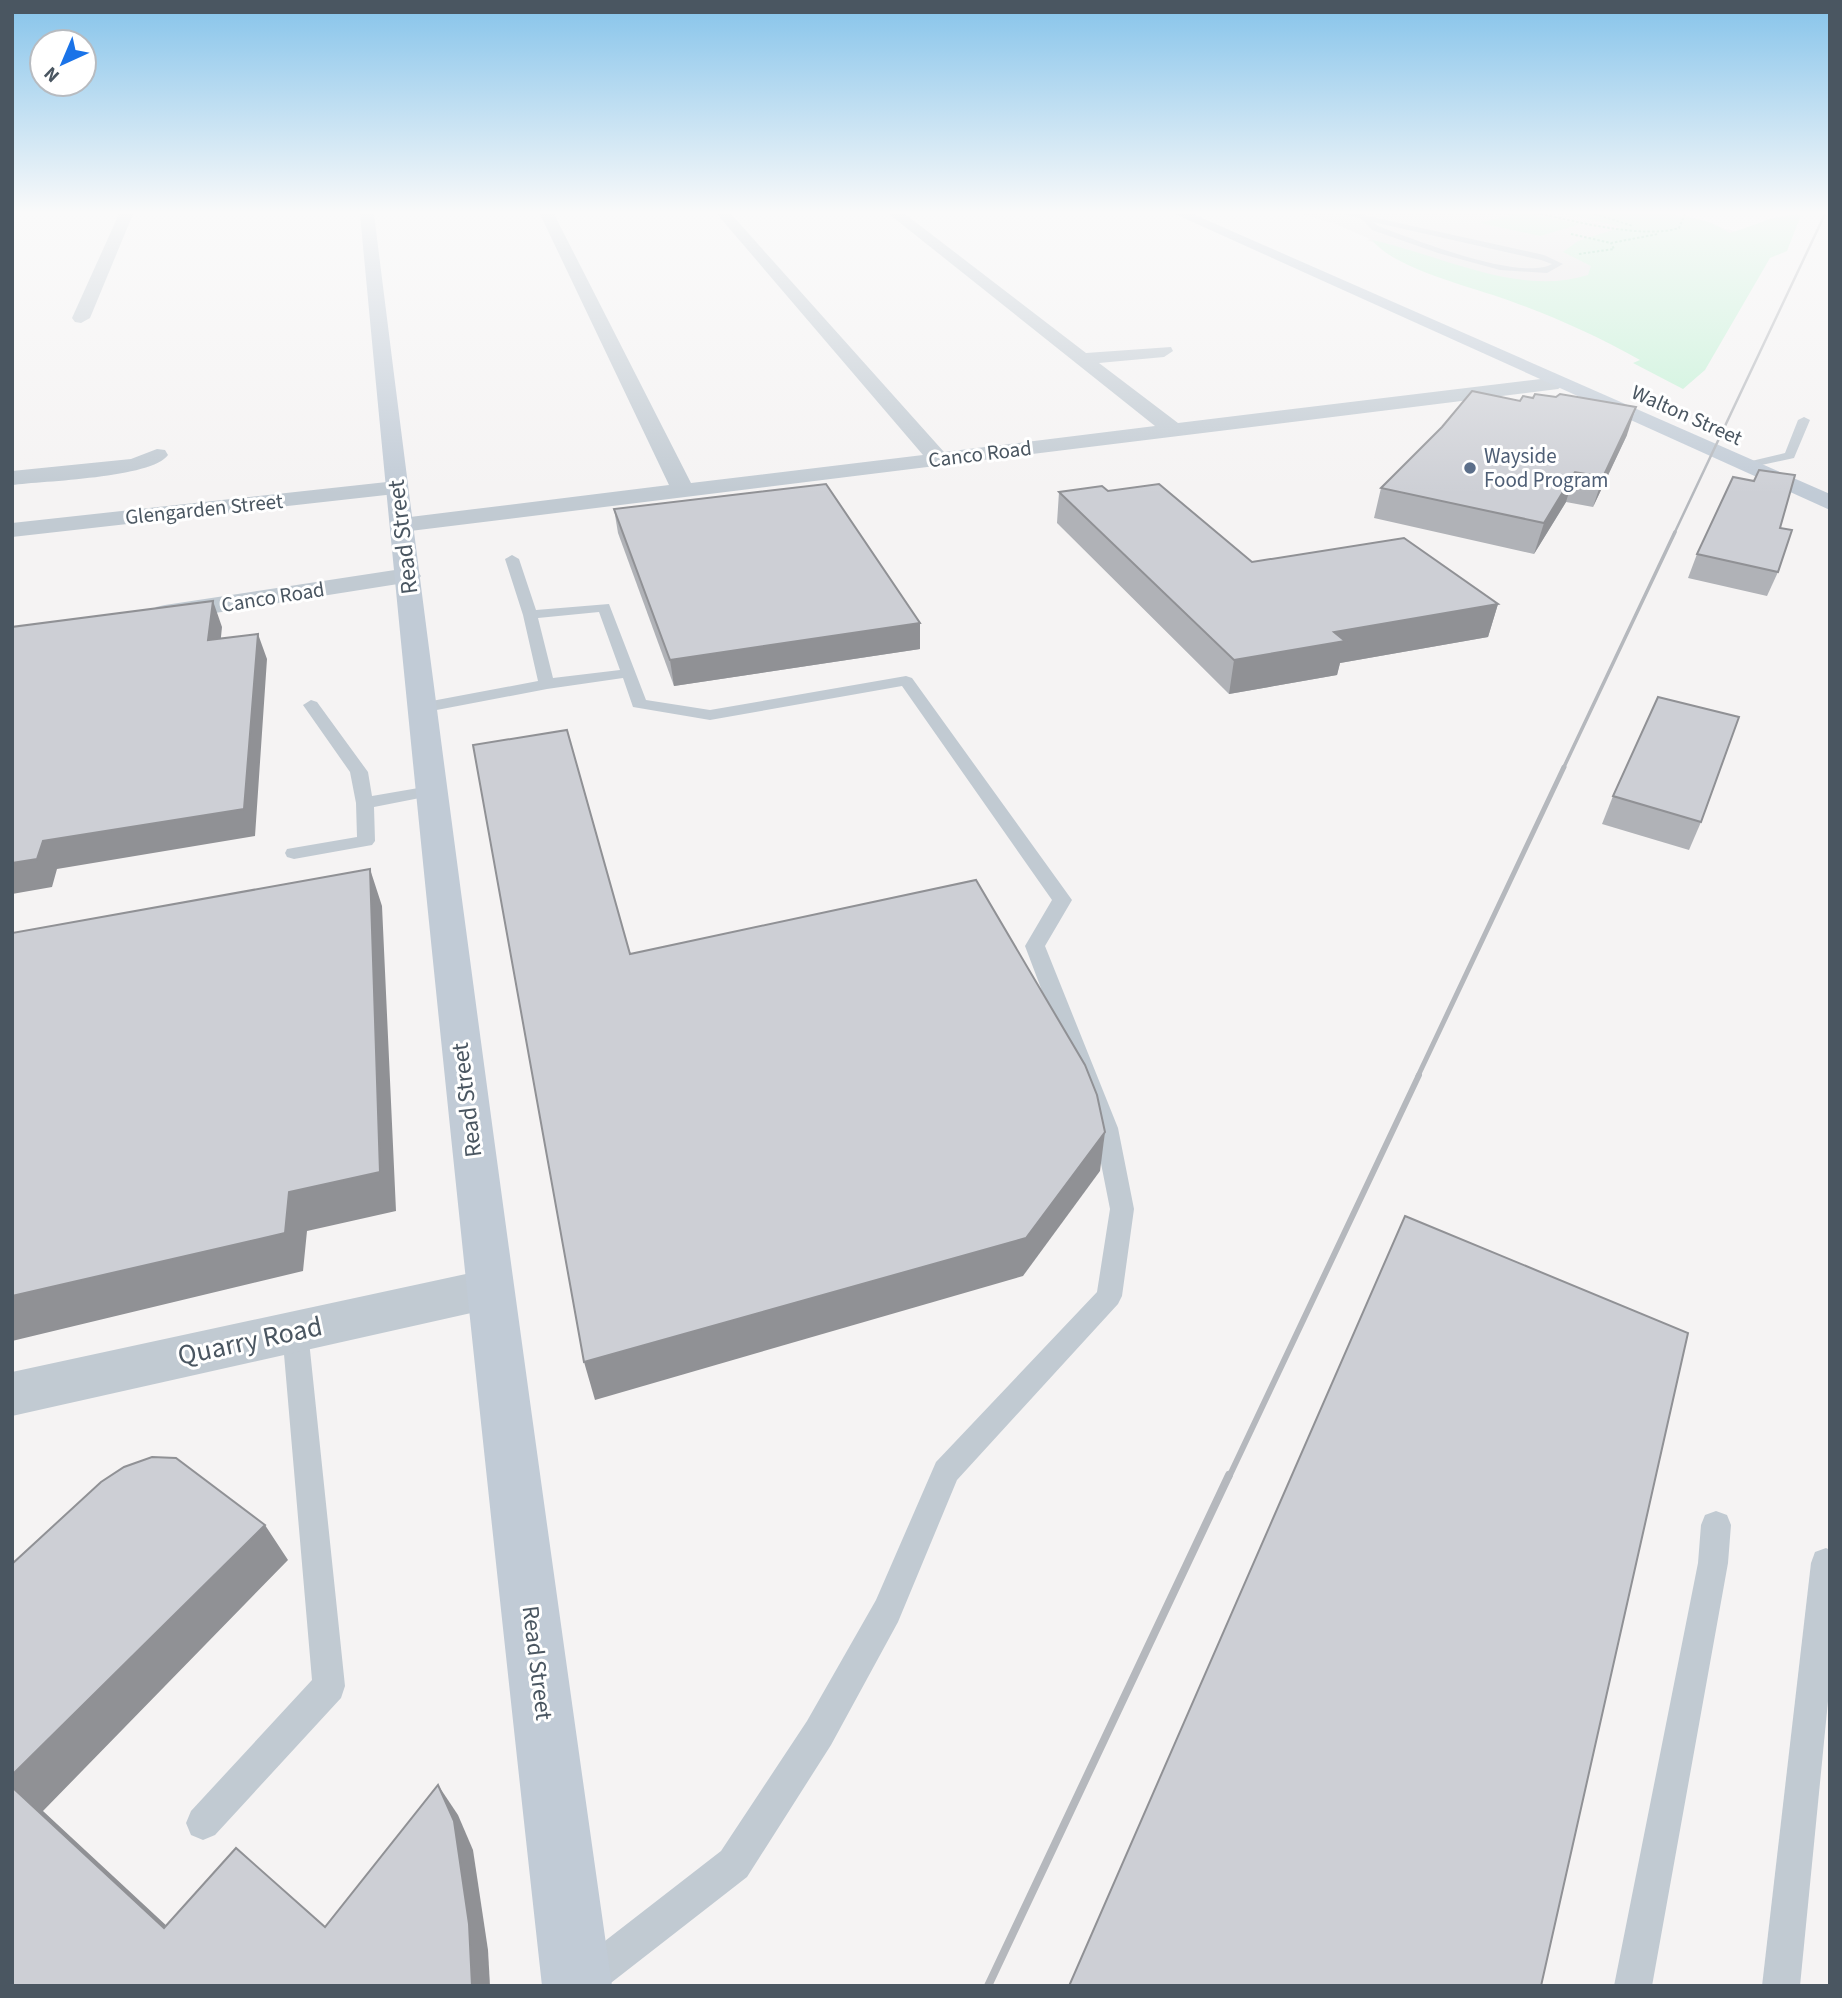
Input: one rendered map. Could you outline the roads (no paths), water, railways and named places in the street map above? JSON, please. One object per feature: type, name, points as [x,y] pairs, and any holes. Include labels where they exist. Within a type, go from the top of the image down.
[{"type":"street","points":[[82,318],[87,307]]},
{"type":"street","name":"Read Street","points":[[377,307],[430,791],[489,1289],[577,1986]]},
{"type":"street","points":[[593,307],[682,490]]},
{"type":"street","points":[[805,307],[938,459]]},
{"type":"street","points":[[1016,307],[1173,430]]},
{"type":"street","name":"Walton Street","points":[[1389,307],[1827,500]]},
{"type":"street","points":[[1083,359],[1164,351]]},
{"type":"street","name":"Canco Road","points":[[402,525],[1558,383]]},
{"type":"street","points":[[14,474],[136,465],[157,455]]},
{"type":"street","name":"Glengarden Street","points":[[12,530],[396,488]]},
{"type":"street","name":"Canco Road","points":[[144,615],[408,576]]},
{"type":"street","name":"Quarry Road","points":[[24,1398],[295,1331],[489,1289]]},
{"type":"lane","points":[[1746,466],[1790,455],[1804,420]]},
{"type":"lane","points":[[512,559],[530,615],[547,684]]},
{"type":"lane","points":[[530,615],[604,607],[639,704],[710,715],[906,681],[1062,900],[1035,946],[1106,1128],[1122,1209],[1109,1296],[946,1471],[887,1611],[819,1733],[734,1864],[577,1986]]},
{"type":"lane","points":[[421,708],[547,684],[629,673]]},
{"type":"lane","points":[[294,853],[366,841],[365,803],[359,772],[311,705]]},
{"type":"lane","points":[[365,803],[430,791]]},
{"type":"lane","points":[[204,1823],[329,1686],[295,1331]]},
{"type":"lane","points":[[1633,1986],[1713,1563],[1716,1525]]},
{"type":"lane","points":[[1781,1986],[1826,1563],[1830,1565]]},
{"type":"railway","points":[[1674,534],[1781,307]]},
{"type":"railway","points":[[1563,769],[1675,532]]},
{"type":"railway","points":[[1418,1076],[1564,767]]},
{"type":"railway","points":[[1229,1477],[1419,1075]]},
{"type":"railway","points":[[988,1986],[1229,1475]]},
{"type":"place","name":"Wayside Food Program","points":[[1470,468]]}]
